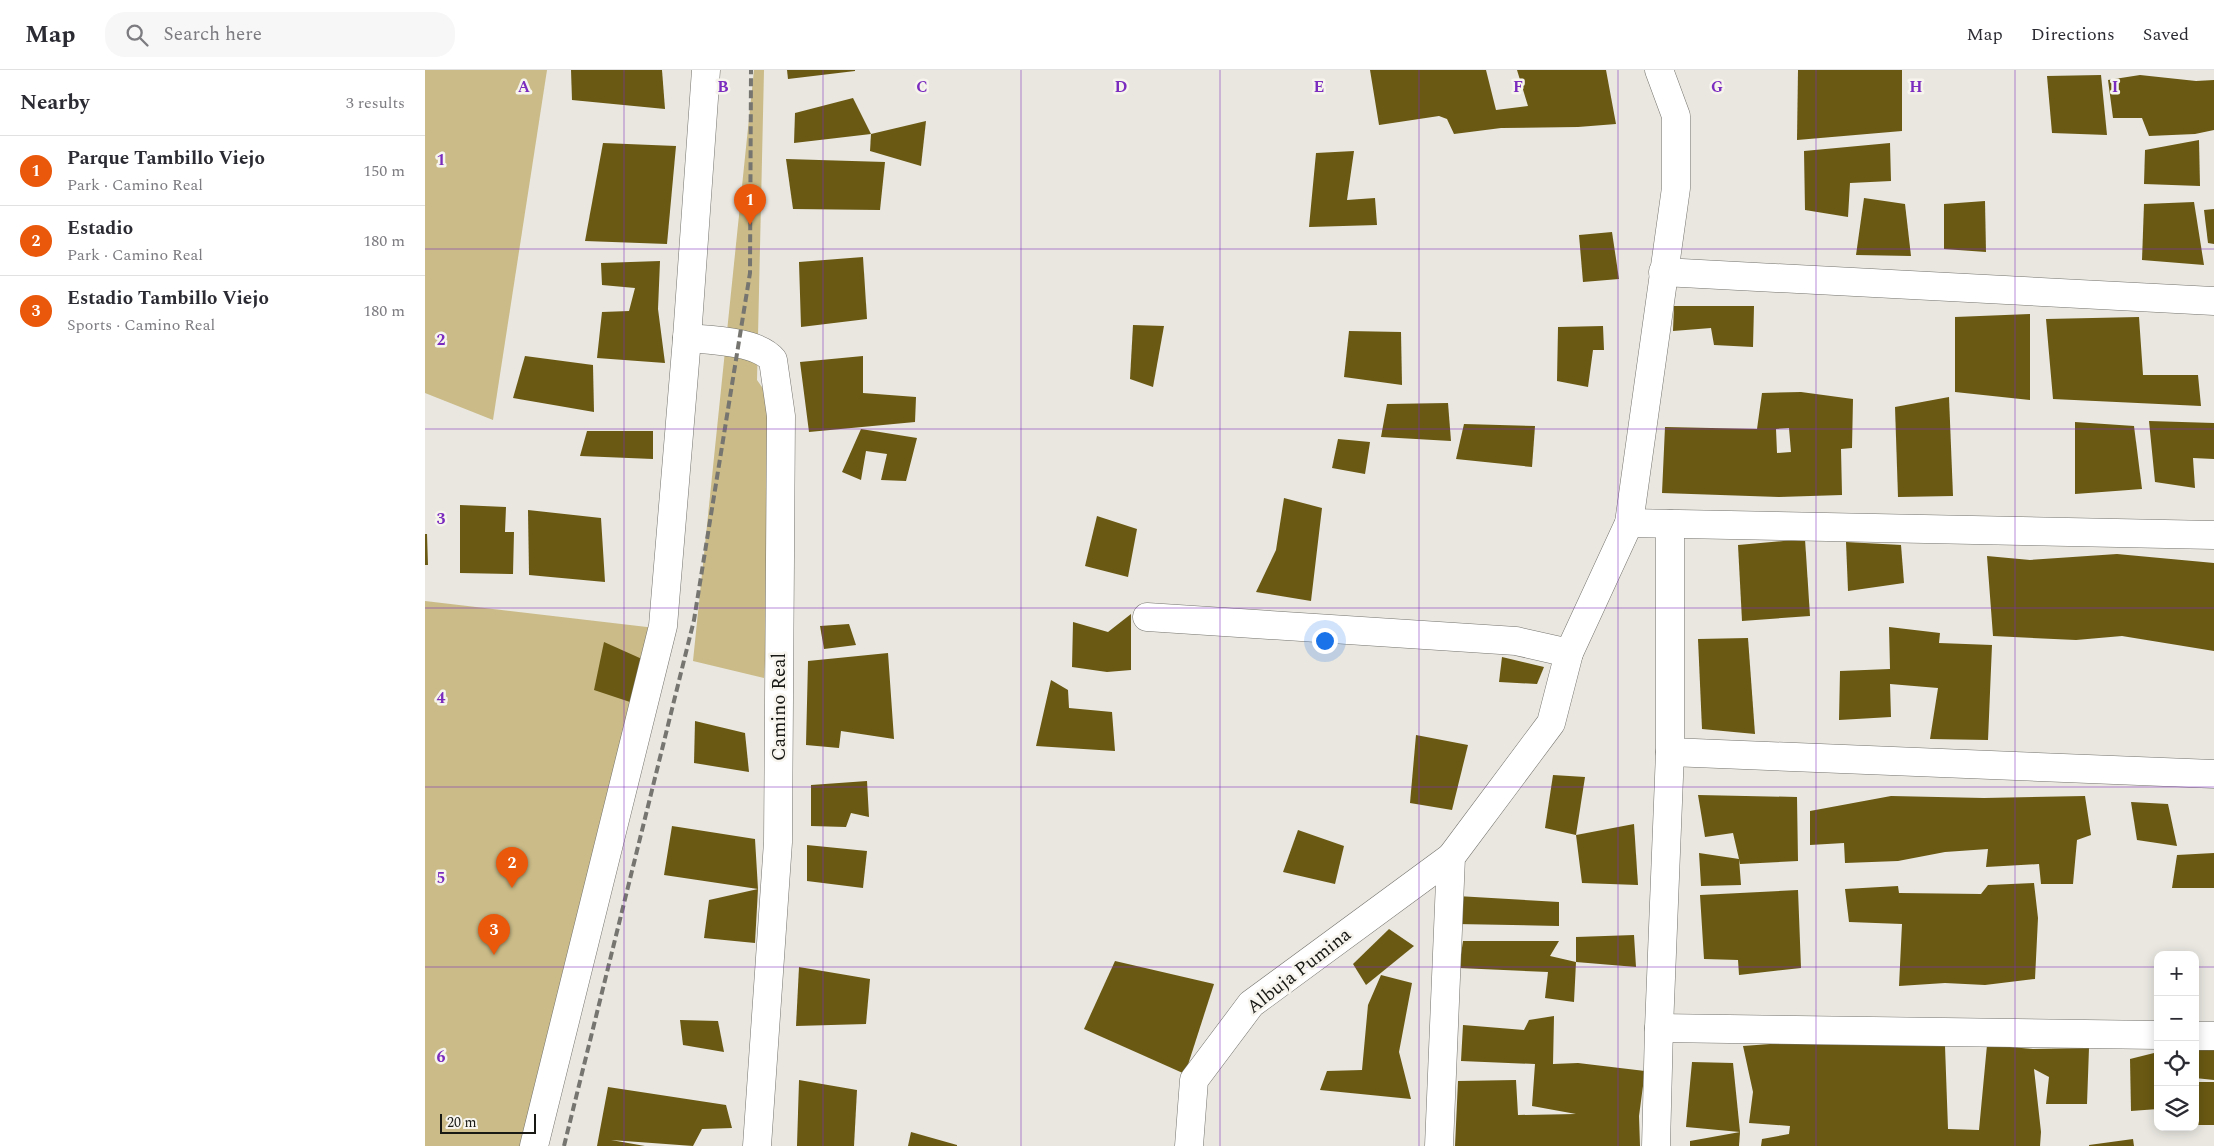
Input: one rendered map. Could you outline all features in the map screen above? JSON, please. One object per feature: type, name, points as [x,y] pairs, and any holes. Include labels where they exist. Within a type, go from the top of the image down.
[{"type":"street","points":[[533,1146],[663,626],[687,338],[706,70]]},
{"type":"street","name":"Albuja Pumina","points":[[1189,1146],[1194,1080],[1251,1004],[1451,857],[1551,723],[1569,653],[1629,523],[1676,188],[1676,116],[1659,70]]},
{"type":"street","points":[[1663,272],[2214,301]]},
{"type":"street","name":"Camino Real","points":[[687,338],[739,344],[768,353],[773,360],[781,416],[778,842],[757,1146]]},
{"type":"street","points":[[1629,523],[2214,535]]},
{"type":"street","points":[[1656,1146],[1670,752],[1669,524]]},
{"type":"street","points":[[1147,617],[1516,641],[1569,653]]},
{"type":"street","points":[[1670,752],[2214,774]]},
{"type":"street","points":[[1439,1146],[1451,857]]},
{"type":"street","points":[[1659,1028],[2154,1035]]},
{"type":"street","points":[[2199,1036],[2214,1036]]},
{"type":"shaded area","points":[[425,70],[547,70],[493,420],[425,393]]},
{"type":"shaded area","points":[[754,70],[764,70],[757,380],[764,390],[772,423],[774,516],[764,678],[693,661]]},
{"type":"shaded area","points":[[425,601],[664,629],[534,1146],[425,1146]]},
{"type":"building","points":[[571,70],[662,70],[665,109],[572,100]]},
{"type":"building","points":[[787,70],[855,70],[855,71],[788,79]]},
{"type":"building","points":[[1370,70],[1486,70],[1496,110],[1528,106],[1517,70],[1606,70],[1616,124],[1578,127],[1501,128],[1454,134],[1447,119],[1439,116],[1379,125]]},
{"type":"building","points":[[1798,70],[1902,70],[1902,131],[1797,140]]},
{"type":"building","points":[[2101,75],[2107,135],[2052,133],[2047,76]]},
{"type":"building","points":[[2140,75],[2196,81],[2214,80],[2214,130],[2195,134],[2149,136],[2142,118],[2113,118],[2108,80]]},
{"type":"building","points":[[853,98],[871,134],[794,143],[795,113]]},
{"type":"building","points":[[926,121],[921,166],[870,151],[871,134]]},
{"type":"building","points":[[2199,140],[2200,186],[2144,184],[2145,150]]},
{"type":"building","points":[[603,143],[676,146],[667,244],[585,241]]},
{"type":"building","points":[[1890,143],[1891,181],[1850,183],[1848,217],[1805,210],[1804,151]]},
{"type":"building","points":[[1354,151],[1347,200],[1375,198],[1377,225],[1309,227],[1316,153]]},
{"type":"building","points":[[786,159],[885,162],[880,210],[793,209]]},
{"type":"building","points":[[1864,198],[1905,204],[1911,256],[1856,255]]},
{"type":"building","points":[[1985,201],[1986,252],[1944,249],[1944,204]]},
{"type":"building","points":[[2194,202],[2204,265],[2142,260],[2144,204]]},
{"type":"building","points":[[2214,209],[2214,244],[2208,243],[2204,210]]},
{"type":"building","points":[[1612,232],[1619,279],[1583,282],[1579,235]]},
{"type":"building","points":[[863,257],[867,319],[801,327],[799,262]]},
{"type":"building","points":[[660,261],[658,309],[665,363],[597,358],[602,312],[629,311],[635,288],[602,285],[601,263]]},
{"type":"building","points":[[1674,306],[1754,306],[1753,347],[1714,345],[1711,328],[1673,331]]},
{"type":"building","points":[[2030,314],[2030,400],[1955,392],[1955,317]]},
{"type":"building","points":[[2139,317],[2143,375],[2198,375],[2201,406],[2053,399],[2046,319]]},
{"type":"building","points":[[1133,325],[1164,326],[1153,387],[1130,379]]},
{"type":"building","points":[[1603,326],[1604,350],[1593,350],[1588,387],[1557,381],[1558,327]]},
{"type":"building","points":[[1349,331],[1401,332],[1402,385],[1344,377]]},
{"type":"building","points":[[525,356],[593,365],[594,412],[513,398]]},
{"type":"building","points":[[863,356],[863,393],[916,397],[915,422],[809,432],[800,362]]},
{"type":"building","points":[[1801,392],[1853,399],[1852,448],[1841,449],[1842,495],[1779,497],[1662,493],[1665,427],[1757,429],[1762,393]],"holes":[[[1789,428],[1791,452],[1777,453],[1776,429]]]},
{"type":"building","points":[[1949,397],[1953,496],[1898,497],[1895,407]]},
{"type":"building","points":[[1448,403],[1451,441],[1381,437],[1387,404]]},
{"type":"building","points":[[2149,421],[2214,423],[2214,459],[2193,458],[2195,488],[2155,482]]},
{"type":"building","points":[[2075,422],[2134,426],[2142,489],[2075,494]]},
{"type":"building","points":[[1464,424],[1535,426],[1532,467],[1456,459]]},
{"type":"building","points":[[861,429],[917,438],[906,481],[881,480],[887,454],[866,451],[861,480],[842,472]]},
{"type":"building","points":[[587,431],[653,431],[653,459],[580,456]]},
{"type":"building","points":[[1338,439],[1370,442],[1365,474],[1332,468]]},
{"type":"building","points":[[1284,498],[1322,508],[1311,601],[1256,592],[1276,550]]},
{"type":"building","points":[[460,505],[506,507],[505,532],[514,532],[513,574],[460,573]]},
{"type":"building","points":[[528,510],[601,518],[605,582],[529,575]]},
{"type":"building","points":[[1097,516],[1137,529],[1128,577],[1085,566]]},
{"type":"building","points":[[425,534],[427,534],[428,565],[425,565]]},
{"type":"building","points":[[1805,539],[1810,616],[1742,621],[1738,545]]},
{"type":"building","points":[[1846,542],[1901,545],[1904,583],[1848,591]]},
{"type":"building","points":[[2117,554],[2214,563],[2214,651],[2122,636],[2076,640],[1993,636],[1987,556],[2030,560]]},
{"type":"building","points":[[1131,614],[1131,670],[1107,672],[1072,667],[1073,622],[1108,632]]},
{"type":"building","points":[[849,624],[856,645],[824,649],[820,626]]},
{"type":"building","points":[[1889,627],[1940,633],[1939,643],[1992,645],[1988,740],[1930,739],[1938,688],[1890,684],[1891,717],[1839,720],[1840,671],[1890,669]]},
{"type":"building","points":[[1748,638],[1755,734],[1702,729],[1698,639]]},
{"type":"building","points":[[604,642],[642,659],[633,703],[594,690]]},
{"type":"building","points":[[888,653],[894,739],[841,731],[839,748],[806,745],[808,661]]},
{"type":"building","points":[[1502,657],[1544,667],[1537,684],[1499,682]]},
{"type":"building","points":[[1051,680],[1068,690],[1069,708],[1112,712],[1115,751],[1036,746]]},
{"type":"building","points":[[695,721],[745,733],[749,772],[694,763]]},
{"type":"building","points":[[1416,735],[1468,745],[1452,810],[1410,803]]},
{"type":"building","points":[[1553,775],[1585,777],[1576,835],[1545,828]]},
{"type":"building","points":[[867,781],[869,817],[851,813],[846,827],[811,826],[811,785]]},
{"type":"building","points":[[1698,795],[1797,797],[1798,861],[1740,864],[1733,833],[1705,837]]},
{"type":"building","points":[[1891,796],[1984,798],[2085,796],[2091,835],[2077,840],[2073,884],[2041,884],[2039,864],[1986,867],[1988,849],[1945,852],[1898,861],[1845,863],[1844,843],[1810,845],[1810,811]]},
{"type":"building","points":[[2131,802],[2168,804],[2177,846],[2137,840]]},
{"type":"building","points":[[1634,824],[1638,885],[1582,883],[1576,835]]},
{"type":"building","points":[[672,826],[755,839],[758,889],[664,875]]},
{"type":"building","points":[[1298,830],[1344,846],[1335,884],[1283,872]]},
{"type":"building","points":[[807,845],[867,851],[863,888],[807,881]]},
{"type":"building","points":[[1699,853],[1739,859],[1741,885],[1701,886]]},
{"type":"building","points":[[2214,853],[2214,888],[2172,888],[2177,855]]},
{"type":"building","points":[[2034,883],[2038,918],[2035,979],[1985,985],[1945,983],[1899,986],[1902,924],[1849,922],[1845,889],[1898,886],[1899,893],[1981,894],[1988,885]]},
{"type":"building","points":[[758,889],[755,943],[704,938],[709,900]]},
{"type":"building","points":[[1798,890],[1801,968],[1739,975],[1738,960],[1704,959],[1700,895]]},
{"type":"building","points":[[1457,896],[1559,902],[1559,926],[1456,924]]},
{"type":"building","points":[[1389,929],[1414,946],[1366,985],[1353,964]]},
{"type":"building","points":[[1634,935],[1636,967],[1576,962],[1576,937]]},
{"type":"building","points":[[1463,941],[1559,941],[1550,956],[1576,962],[1574,1002],[1545,998],[1548,972],[1459,968]]},
{"type":"building","points":[[1115,961],[1214,984],[1185,1074],[1084,1029]]},
{"type":"building","points":[[799,967],[870,979],[866,1024],[796,1026]]},
{"type":"building","points":[[1381,975],[1412,983],[1399,1052],[1411,1099],[1320,1090],[1327,1071],[1362,1070],[1368,1005]]},
{"type":"building","points":[[1554,1016],[1553,1064],[1578,1063],[1645,1071],[1639,1116],[1640,1146],[1455,1146],[1458,1081],[1516,1080],[1518,1115],[1576,1114],[1532,1106],[1535,1064],[1461,1061],[1463,1025],[1524,1030],[1529,1020]]},
{"type":"building","points":[[680,1020],[718,1021],[724,1052],[683,1045]]},
{"type":"building","points":[[1798,1042],[1945,1046],[1948,1129],[1979,1130],[1987,1045],[2033,1049],[2089,1048],[2087,1104],[2046,1104],[2049,1077],[2034,1069],[2041,1132],[2040,1146],[1761,1146],[1762,1139],[1789,1134],[1790,1126],[1749,1123],[1753,1092],[1743,1046]]},
{"type":"building","points":[[2199,1047],[2214,1048],[2214,1080],[2199,1078]]},
{"type":"building","points":[[2154,1053],[2154,1109],[2131,1111],[2130,1059]]},
{"type":"building","points":[[1692,1062],[1733,1063],[1740,1132],[1686,1127]]},
{"type":"building","points":[[799,1080],[857,1090],[854,1146],[797,1146]]},
{"type":"building","points":[[2199,1082],[2214,1082],[2214,1125],[2199,1125]]},
{"type":"building","points":[[608,1087],[726,1105],[732,1128],[702,1129],[693,1146],[611,1140],[645,1146],[597,1146]]},
{"type":"building","points":[[911,1132],[957,1145],[957,1146],[908,1146]]},
{"type":"building","points":[[1740,1132],[1739,1146],[1690,1146],[1690,1141]]},
{"type":"building","points":[[2133,1139],[2134,1146],[2089,1146],[2089,1145]]},
{"type":"railway","points":[[564,1146],[694,620],[750,273],[751,70]]},
{"type":"place","name":"Parque Tambillo Viejo","points":[[750,225]]},
{"type":"place","name":"Estadio","points":[[512,888]]},
{"type":"place","name":"Estadio Tambillo Viejo","points":[[494,955]]}]
